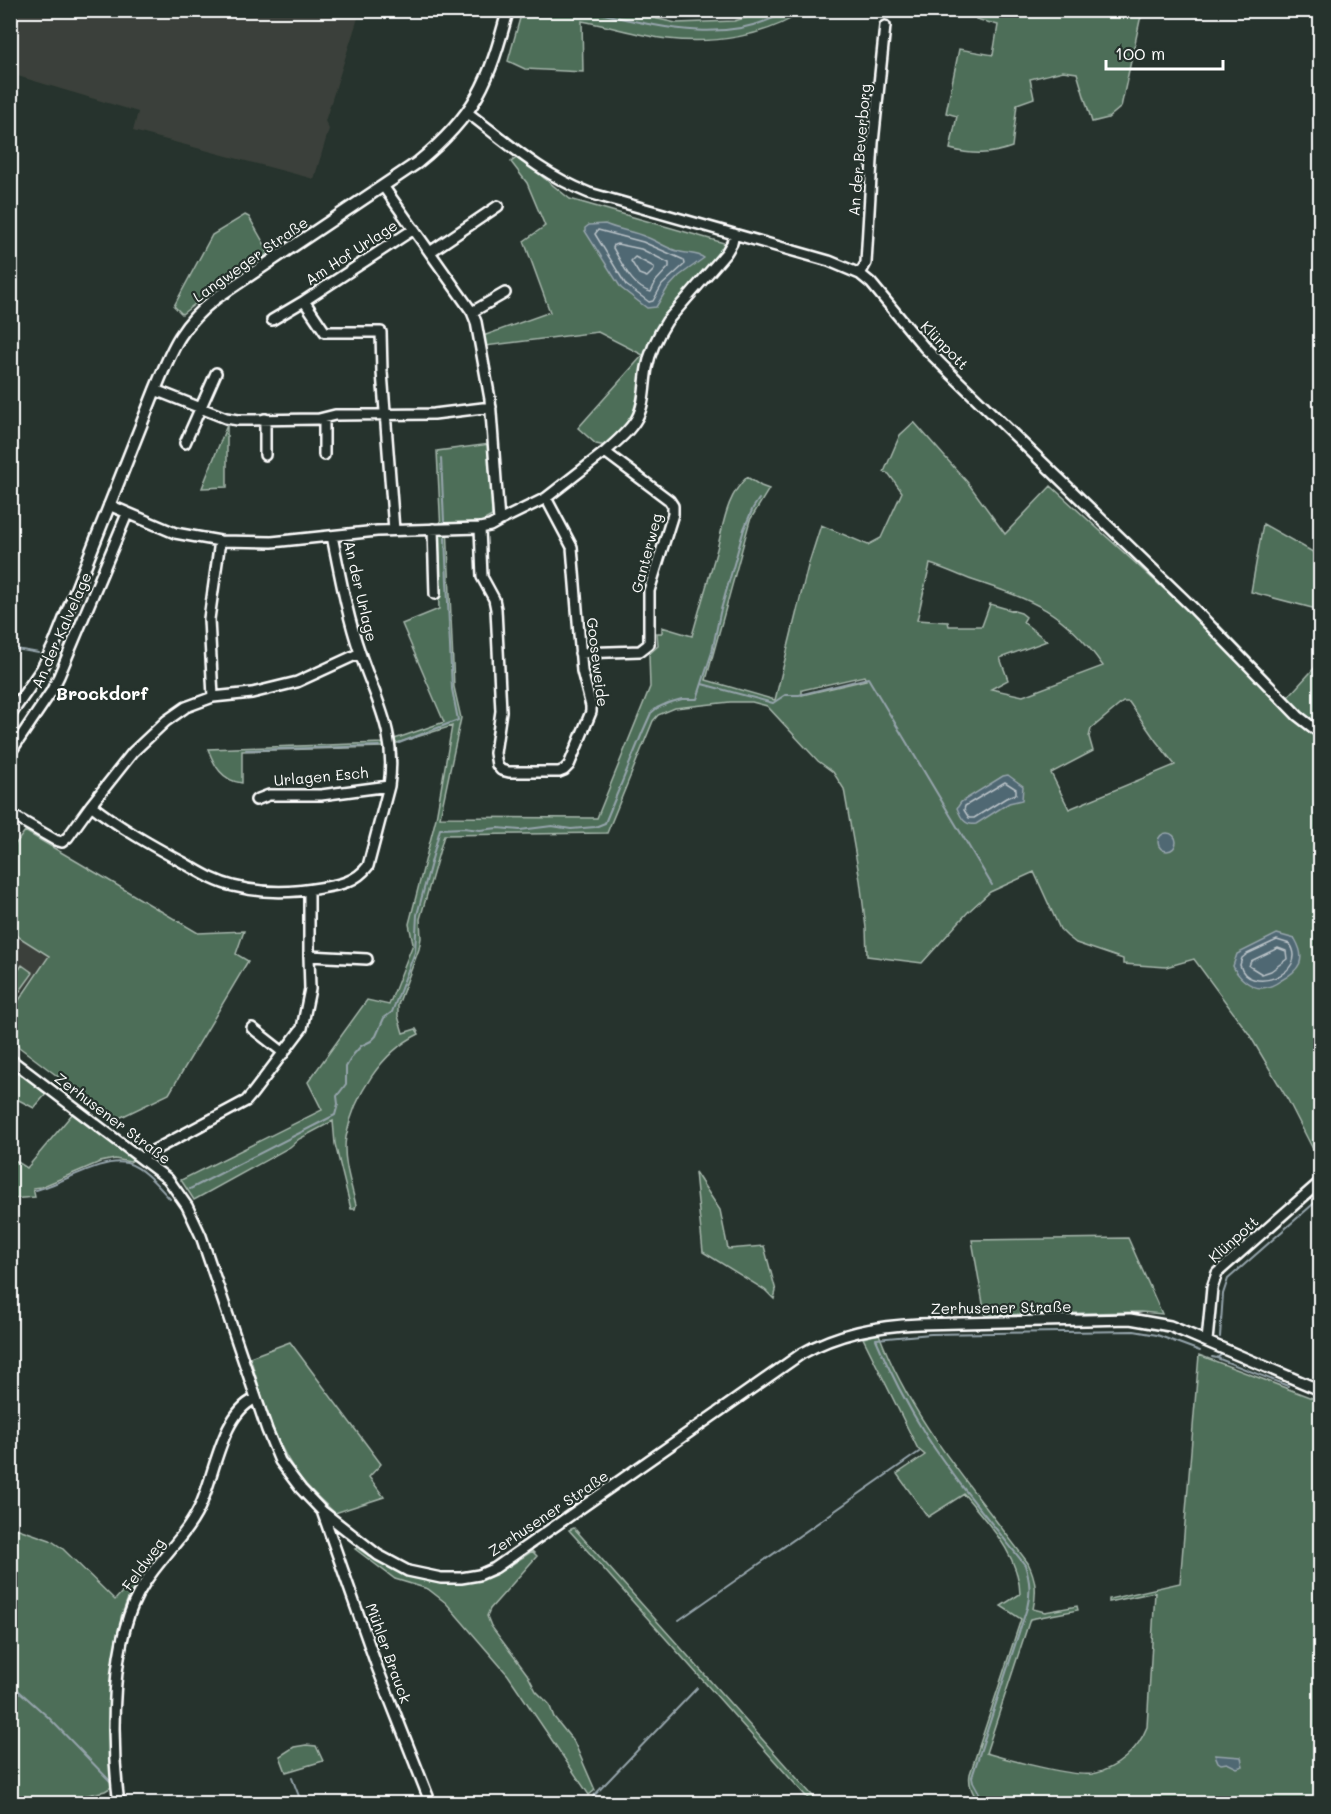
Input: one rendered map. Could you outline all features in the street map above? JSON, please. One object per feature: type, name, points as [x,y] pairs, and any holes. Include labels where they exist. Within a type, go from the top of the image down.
[{"type":"street","name":"Langweger Straße","points":[[10,715],[42,669],[54,645],[178,337],[198,313],[216,298],[417,163],[438,146],[468,113],[488,76],[508,10]]},
{"type":"street","name":"An der Beverborg","points":[[860,274],[866,263],[873,143],[885,26]]},
{"type":"street","name":"Klünpott","points":[[468,113],[542,171],[589,194],[829,261],[860,274],[882,294],[903,323],[939,362],[1191,606],[1298,716],[1320,733]]},
{"type":"street","points":[[383,186],[472,312],[476,322],[490,407],[499,520]]},
{"type":"street","points":[[430,252],[498,206]]},
{"type":"street","name":"Am Hof Urlage","points":[[272,320],[414,229]]},
{"type":"street","points":[[480,528],[546,498],[605,452],[632,427],[638,417],[647,365],[653,346],[667,321],[726,253],[734,234]]},
{"type":"street","points":[[472,312],[505,293]]},
{"type":"street","name":"Am Hof Urlage","points":[[304,301],[325,332],[381,332],[385,415]]},
{"type":"street","points":[[185,443],[216,373]]},
{"type":"street","points":[[155,390],[231,420],[324,418],[335,415],[434,414],[490,407]]},
{"type":"street","points":[[385,415],[394,530]]},
{"type":"street","points":[[324,418],[324,455]]},
{"type":"street","points":[[264,419],[264,455]]},
{"type":"street","name":"Ganterweg","points":[[580,653],[640,651],[649,644],[649,591],[673,514],[673,506],[669,500],[605,452]]},
{"type":"street","name":"Gooseweide","points":[[480,528],[482,577],[494,599],[496,609],[501,711],[495,759],[501,770],[509,772],[559,772],[569,765],[591,712],[580,653],[572,547],[546,498]]},
{"type":"street","name":"An der Urlage","points":[[109,505],[175,532],[220,542],[263,542],[394,530],[480,528]]},
{"type":"street","name":"An der Kalvelage","points":[[10,753],[51,692],[59,676],[127,514]]},
{"type":"street","points":[[433,529],[435,594]]},
{"type":"street","name":"An der Urlage","points":[[332,536],[348,612],[360,653],[386,719],[390,746]]},
{"type":"street","points":[[213,697],[209,619],[220,542]]},
{"type":"street","name":"An der Urlage","points":[[10,814],[62,842],[133,752],[150,734],[186,707],[213,697],[252,693],[297,682],[360,653]]},
{"type":"street","name":"Urlagen Esch","points":[[91,805],[135,837],[215,880],[233,886],[270,891],[309,890],[347,883],[368,866],[389,786],[390,746]]},
{"type":"street","name":"Urlagen Esch","points":[[256,800],[269,795],[321,795],[389,786]]},
{"type":"street","points":[[142,1159],[147,1154],[246,1101],[302,1028],[310,989],[309,890]]},
{"type":"street","points":[[309,956],[367,959]]},
{"type":"street","points":[[252,1028],[284,1053]]},
{"type":"street","name":"Zerhusener Straße","points":[[10,1059],[168,1179],[187,1206],[204,1245],[255,1399],[280,1461],[301,1489],[322,1511],[378,1555],[408,1571],[441,1578],[479,1575],[495,1568],[777,1370],[816,1346],[847,1334],[888,1325],[1130,1319],[1170,1326],[1320,1390]]},
{"type":"street","name":"Klünpott","points":[[1207,1341],[1212,1288],[1217,1273],[1320,1182]]},
{"type":"street","name":"Feldweg","points":[[119,1803],[115,1705],[120,1653],[131,1609],[144,1582],[173,1549],[195,1517],[233,1419],[242,1407],[255,1399]]},
{"type":"street","name":"Mühler Brauck","points":[[322,1511],[377,1667],[431,1803]]},
{"type":"shaded area","points":[[10,11],[372,11],[370,19],[358,18],[325,121],[329,129],[314,179],[133,131],[138,112],[11,74]]},
{"type":"shaded area","points":[[10,932],[49,956],[11,1007],[10,1007]]},
{"type":"green space","points":[[522,11],[623,11],[676,23],[734,21],[771,11],[804,11],[789,20],[756,33],[703,40],[657,38],[582,21],[583,72],[525,69],[508,61]]},
{"type":"green space","points":[[977,11],[1145,11],[1140,20],[1121,107],[1108,118],[1092,122],[1077,73],[1063,71],[1030,79],[1034,98],[1017,104],[1012,147],[996,152],[981,153],[950,149],[957,116],[946,113],[959,49],[993,55],[998,25],[976,19]]},
{"type":"green space","points":[[518,157],[570,199],[724,243],[714,264],[656,330],[644,361],[640,394],[634,416],[606,446],[596,444],[578,428],[643,355],[598,332],[485,346],[483,336],[550,312],[524,241],[545,226],[527,183],[511,162]]},
{"type":"green space","points":[[245,215],[249,217],[267,249],[267,254],[182,314],[174,306],[212,235]]},
{"type":"green space","points":[[914,422],[968,483],[1005,534],[1051,486],[1209,630],[1218,624],[1288,697],[1320,662],[1320,1163],[1288,1100],[1249,1034],[1194,959],[1166,967],[1123,964],[1123,959],[1076,943],[1060,929],[1034,872],[990,892],[968,912],[922,963],[867,956],[860,880],[844,789],[833,772],[818,761],[767,706],[752,702],[730,702],[675,708],[658,715],[653,721],[607,833],[444,835],[420,919],[419,949],[398,1005],[398,1016],[403,1033],[416,1029],[419,1034],[393,1052],[371,1077],[355,1106],[346,1137],[346,1162],[355,1209],[351,1209],[335,1144],[333,1121],[194,1200],[181,1180],[322,1110],[308,1082],[367,1000],[389,1005],[413,944],[409,924],[436,818],[452,726],[384,747],[242,751],[242,783],[224,776],[213,761],[208,749],[383,743],[444,722],[402,624],[439,609],[436,534],[441,532],[437,451],[490,444],[492,516],[481,522],[447,524],[454,687],[461,718],[440,817],[597,818],[650,687],[649,654],[658,646],[657,633],[662,633],[662,627],[692,636],[727,511],[740,485],[747,477],[769,489],[750,520],[706,680],[775,700],[808,566],[821,525],[868,545],[881,538],[902,492],[889,474],[884,472],[900,435]],"holes":[[[930,564],[1045,609],[1074,632],[1103,666],[1023,696],[991,689],[1008,680],[1000,658],[1047,641],[1023,622],[1026,617],[1021,613],[990,604],[982,626],[949,626],[948,622],[917,620]],[[864,676],[866,680],[802,695],[802,690]],[[1123,702],[1129,702],[1175,765],[1069,809],[1051,773],[1093,751],[1089,737],[1091,729]]]},
{"type":"green space","points":[[227,425],[227,487],[202,488]]},
{"type":"green space","points":[[1263,524],[1320,556],[1320,610],[1251,592]]},
{"type":"green space","points":[[25,831],[198,933],[244,931],[236,954],[248,961],[169,1094],[113,1121],[110,1116],[11,1041],[11,1012],[49,956],[11,932],[11,850]]},
{"type":"green space","points":[[22,965],[33,973],[20,991],[11,985],[11,981]]},
{"type":"green space","points":[[10,1066],[46,1094],[34,1108],[11,1096]]},
{"type":"green space","points":[[73,1113],[135,1159],[130,1162],[115,1159],[100,1162],[41,1187],[33,1188],[35,1197],[11,1199],[10,1157],[27,1168]]},
{"type":"green space","points":[[695,1172],[720,1210],[728,1249],[764,1246],[776,1291],[774,1299],[765,1290],[703,1252]]},
{"type":"green space","points":[[1128,1238],[1162,1314],[1141,1312],[985,1315],[972,1240]]},
{"type":"green space","points":[[879,1334],[908,1396],[926,1425],[965,1481],[1028,1563],[1035,1586],[1033,1609],[1045,1612],[1077,1606],[1078,1610],[1030,1619],[986,1753],[1070,1773],[1092,1774],[1110,1768],[1132,1751],[1147,1727],[1155,1592],[1109,1602],[1109,1599],[1180,1583],[1199,1355],[1320,1401],[1320,1803],[979,1803],[970,1786],[970,1774],[1021,1619],[1001,1606],[1020,1594],[1018,1579],[1001,1540],[964,1494],[928,1517],[897,1474],[925,1455],[918,1449],[863,1338]]},
{"type":"green space","points":[[290,1342],[381,1464],[369,1477],[384,1497],[335,1513],[310,1489],[292,1466],[270,1422],[250,1357]]},
{"type":"green space","points":[[10,1526],[50,1540],[62,1548],[115,1600],[159,1550],[163,1552],[139,1580],[128,1598],[121,1617],[109,1730],[112,1784],[105,1791],[54,1803],[11,1803]]},
{"type":"green space","points":[[574,1528],[819,1803],[812,1803],[569,1530]]},
{"type":"green space","points":[[355,1549],[407,1574],[442,1582],[478,1579],[501,1571],[532,1551],[537,1556],[490,1609],[487,1616],[491,1626],[574,1742],[595,1790],[589,1795],[508,1675],[446,1603],[428,1589],[395,1579]]},
{"type":"green space","points":[[316,1746],[323,1761],[286,1772],[280,1756],[294,1747]]},
{"type":"water","points":[[605,224],[641,235],[673,250],[704,258],[679,276],[667,289],[656,307],[647,308],[621,288],[585,231],[589,225]]},
{"type":"water","points":[[1008,775],[1023,786],[1022,800],[1009,803],[976,824],[969,824],[964,820],[957,808],[961,802]]},
{"type":"water","points":[[1163,833],[1171,833],[1176,838],[1174,849],[1163,851],[1158,846],[1158,838]]},
{"type":"water","points":[[1277,934],[1295,939],[1301,953],[1300,964],[1292,973],[1274,985],[1262,988],[1244,981],[1233,966],[1237,954]]},
{"type":"water","points":[[1215,1755],[1241,1757],[1243,1766],[1237,1768],[1227,1763],[1221,1764]]},
{"type":"waterway","points":[[587,10],[663,27],[715,31],[765,22],[789,10]]},
{"type":"waterway","points":[[441,458],[444,521]]},
{"type":"waterway","points":[[190,1189],[335,1115],[338,1104],[337,1096],[346,1084],[346,1067],[361,1046],[376,1036],[384,1018],[392,1012],[415,952],[417,915],[440,829],[520,830],[552,826],[571,829],[595,827],[605,823],[651,713],[668,703],[682,699],[697,699],[712,652],[720,613],[744,529],[759,499]]},
{"type":"waterway","points":[[399,743],[458,720],[452,689],[445,538]]},
{"type":"waterway","points":[[10,648],[39,653]]},
{"type":"waterway","points":[[702,684],[773,703],[785,695],[799,695],[868,678],[992,885]]},
{"type":"waterway","points":[[246,750],[379,746]]},
{"type":"waterway","points":[[36,1190],[94,1167],[117,1162],[127,1163],[139,1169],[151,1178],[170,1199]]},
{"type":"waterway","points":[[1220,1337],[1223,1294],[1228,1279],[1320,1198]]},
{"type":"waterway","points":[[985,1804],[972,1777],[1027,1608],[1028,1576],[1025,1565],[962,1486],[927,1437],[899,1389],[876,1339],[931,1334],[1134,1331],[1157,1335],[1200,1351]]},
{"type":"waterway","points":[[1212,1357],[1217,1358],[1221,1355]]},
{"type":"waterway","points":[[1217,1358],[1288,1386]]},
{"type":"waterway","points":[[679,1620],[919,1452]]},
{"type":"waterway","points":[[10,1683],[48,1717],[111,1782]]},
{"type":"waterway","points":[[586,1804],[697,1688]]},
{"type":"waterway","points":[[292,1778],[302,1804]]},
{"type":"waterway","points":[[124,1796],[127,1804]]},
{"type":"district","name":"Brockdorf","points":[[102,693]]}]
